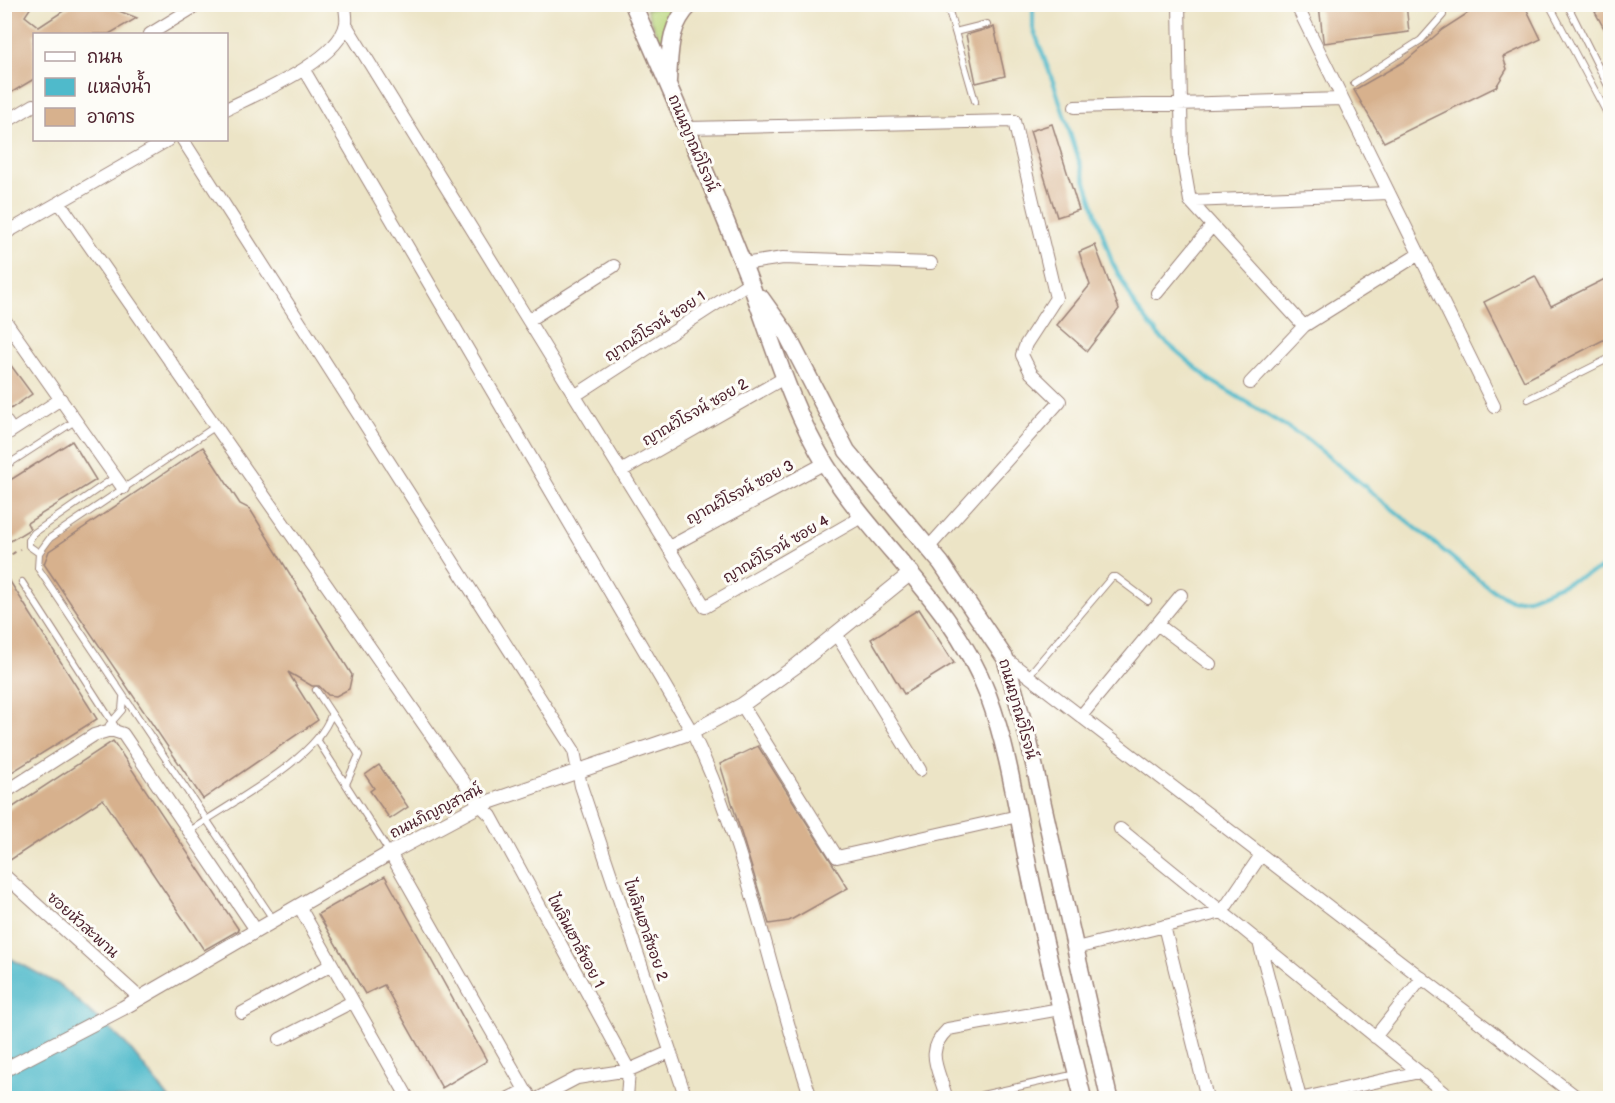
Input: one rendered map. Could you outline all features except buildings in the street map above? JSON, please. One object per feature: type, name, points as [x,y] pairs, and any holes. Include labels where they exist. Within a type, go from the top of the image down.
[{"type":"main road","name":"ถนนญาณวิโรจน์","points":[[633,4],[743,264],[784,378],[825,463],[862,516],[912,572],[951,623],[987,693],[1003,747],[1060,1009],[1083,1098]]},
{"type":"main road","points":[[668,84],[672,30],[680,15],[691,4]]},
{"type":"main road","name":"ถนนญาณวิโรจน์","points":[[750,282],[786,333],[847,451],[928,548],[1005,658],[1029,742],[1109,1098]]},
{"type":"main road","points":[[912,572],[928,548]]},
{"type":"street","points":[[152,33],[199,4]]},
{"type":"street","points":[[345,4],[346,25],[669,547]]},
{"type":"street","points":[[1179,4],[1182,155],[1190,201],[1304,327]]},
{"type":"street","points":[[1296,4],[1494,406]]},
{"type":"street","points":[[228,108],[304,70],[328,52],[346,25]]},
{"type":"street","points":[[304,70],[692,732],[713,774],[812,1098]]},
{"type":"street","points":[[1075,106],[1342,99]]},
{"type":"street","points":[[4,123],[33,106]]},
{"type":"street","points":[[687,128],[1014,121],[1056,298],[1026,344],[1022,355],[1031,373],[1060,401],[928,548]]},
{"type":"street","points":[[4,234],[166,141]]},
{"type":"street","name":"ไพลินเฮาส์ซอย 2","points":[[184,141],[574,751],[578,772],[686,1098]]},
{"type":"street","points":[[1190,201],[1389,193]]},
{"type":"street","name":"ไพลินเฮาส์ซอย 1","points":[[59,201],[480,805],[491,816],[628,1070]]},
{"type":"street","points":[[1157,293],[1212,226]]},
{"type":"street","points":[[1250,382],[1304,327],[1419,254]]},
{"type":"street","points":[[743,264],[783,258],[931,263]]},
{"type":"street","points":[[529,320],[614,266]]},
{"type":"street","name":"ญาณวิโรจน์ ซอย 1","points":[[576,395],[750,282]]},
{"type":"street","points":[[4,319],[123,488]]},
{"type":"street","name":"ญาณวิโรจน์ ซอย 2","points":[[621,471],[784,378]]},
{"type":"street","points":[[4,419],[8,433],[61,399]]},
{"type":"street","name":"ญาณวิโรจน์ ซอย 3","points":[[669,547],[825,463]]},
{"type":"street","name":"ญาณวิโรจน์ ซอย 4","points":[[669,547],[705,607],[862,516]]},
{"type":"street","name":"ถนนภิญญสาสน์","points":[[4,1070],[123,1008],[390,853],[480,805],[692,732],[742,705],[837,634],[912,572]]},
{"type":"street","points":[[1081,716],[1181,595]]},
{"type":"street","points":[[1157,624],[1210,664]]},
{"type":"street","points":[[837,634],[920,770]]},
{"type":"street","points":[[1005,658],[1578,1098]]},
{"type":"street","points":[[742,705],[837,857],[1018,816]]},
{"type":"street","points":[[4,793],[94,735],[115,726],[128,738],[256,930]]},
{"type":"street","points":[[1120,829],[1451,1098]]},
{"type":"street","points":[[390,853],[527,1096],[509,1098]]},
{"type":"street","points":[[1076,948],[1222,912],[1261,855]]},
{"type":"street","name":"ซอยหัวสะพาน","points":[[4,875],[140,998]]},
{"type":"street","points":[[299,906],[408,1098]]},
{"type":"street","points":[[1164,926],[1207,1098]]},
{"type":"street","points":[[1259,942],[1302,1098],[1419,1072]]},
{"type":"street","points":[[242,1013],[331,965]]},
{"type":"street","points":[[1375,1037],[1422,978]]},
{"type":"street","points":[[280,1039],[352,1002]]},
{"type":"street","points":[[940,1098],[945,1093],[934,1057],[936,1041],[948,1029],[1060,1009]]},
{"type":"street","points":[[539,1098],[577,1078],[628,1070],[670,1052]]},
{"type":"street","points":[[627,1098],[628,1070]]},
{"type":"lane","points":[[947,4],[975,101]]},
{"type":"lane","points":[[1354,83],[1420,40],[1443,15],[1443,4]]},
{"type":"lane","points":[[1549,4],[1611,119]]},
{"type":"lane","points":[[1567,4],[1611,90]]},
{"type":"lane","points":[[956,32],[987,24]]},
{"type":"lane","points":[[1528,399],[1611,357]]},
{"type":"lane","points":[[4,467],[75,421]]},
{"type":"lane","points":[[216,426],[50,538],[39,553],[41,573],[273,920]]},
{"type":"lane","points":[[39,553],[31,549],[28,543],[30,537],[41,527],[115,477]]},
{"type":"lane","points":[[1028,676],[1112,577],[1116,577],[1148,601]]},
{"type":"lane","points":[[22,582],[115,726]]},
{"type":"lane","points":[[316,690],[359,755],[346,784]]},
{"type":"lane","points":[[115,726],[122,710],[123,697]]},
{"type":"lane","points":[[190,831],[297,759],[318,741],[327,729],[332,715]]},
{"type":"lane","points":[[318,741],[390,853]]},
{"type":"lane","points":[[982,1095],[1076,1074]]},
{"type":"path","points":[[1194,5],[1217,4]]},
{"type":"path","points":[[4,559],[28,543]]},
{"type":"green space","points":[[681,6],[668,21],[664,52],[646,9]]},
{"type":"water","points":[[4,955],[60,985],[126,1044],[169,1098],[5,1098]]},
{"type":"waterway","points":[[1033,4],[1033,28],[1055,87],[1112,262],[1136,307],[1159,336],[1210,380],[1308,440],[1488,587],[1511,600],[1529,598],[1610,565]]}]
